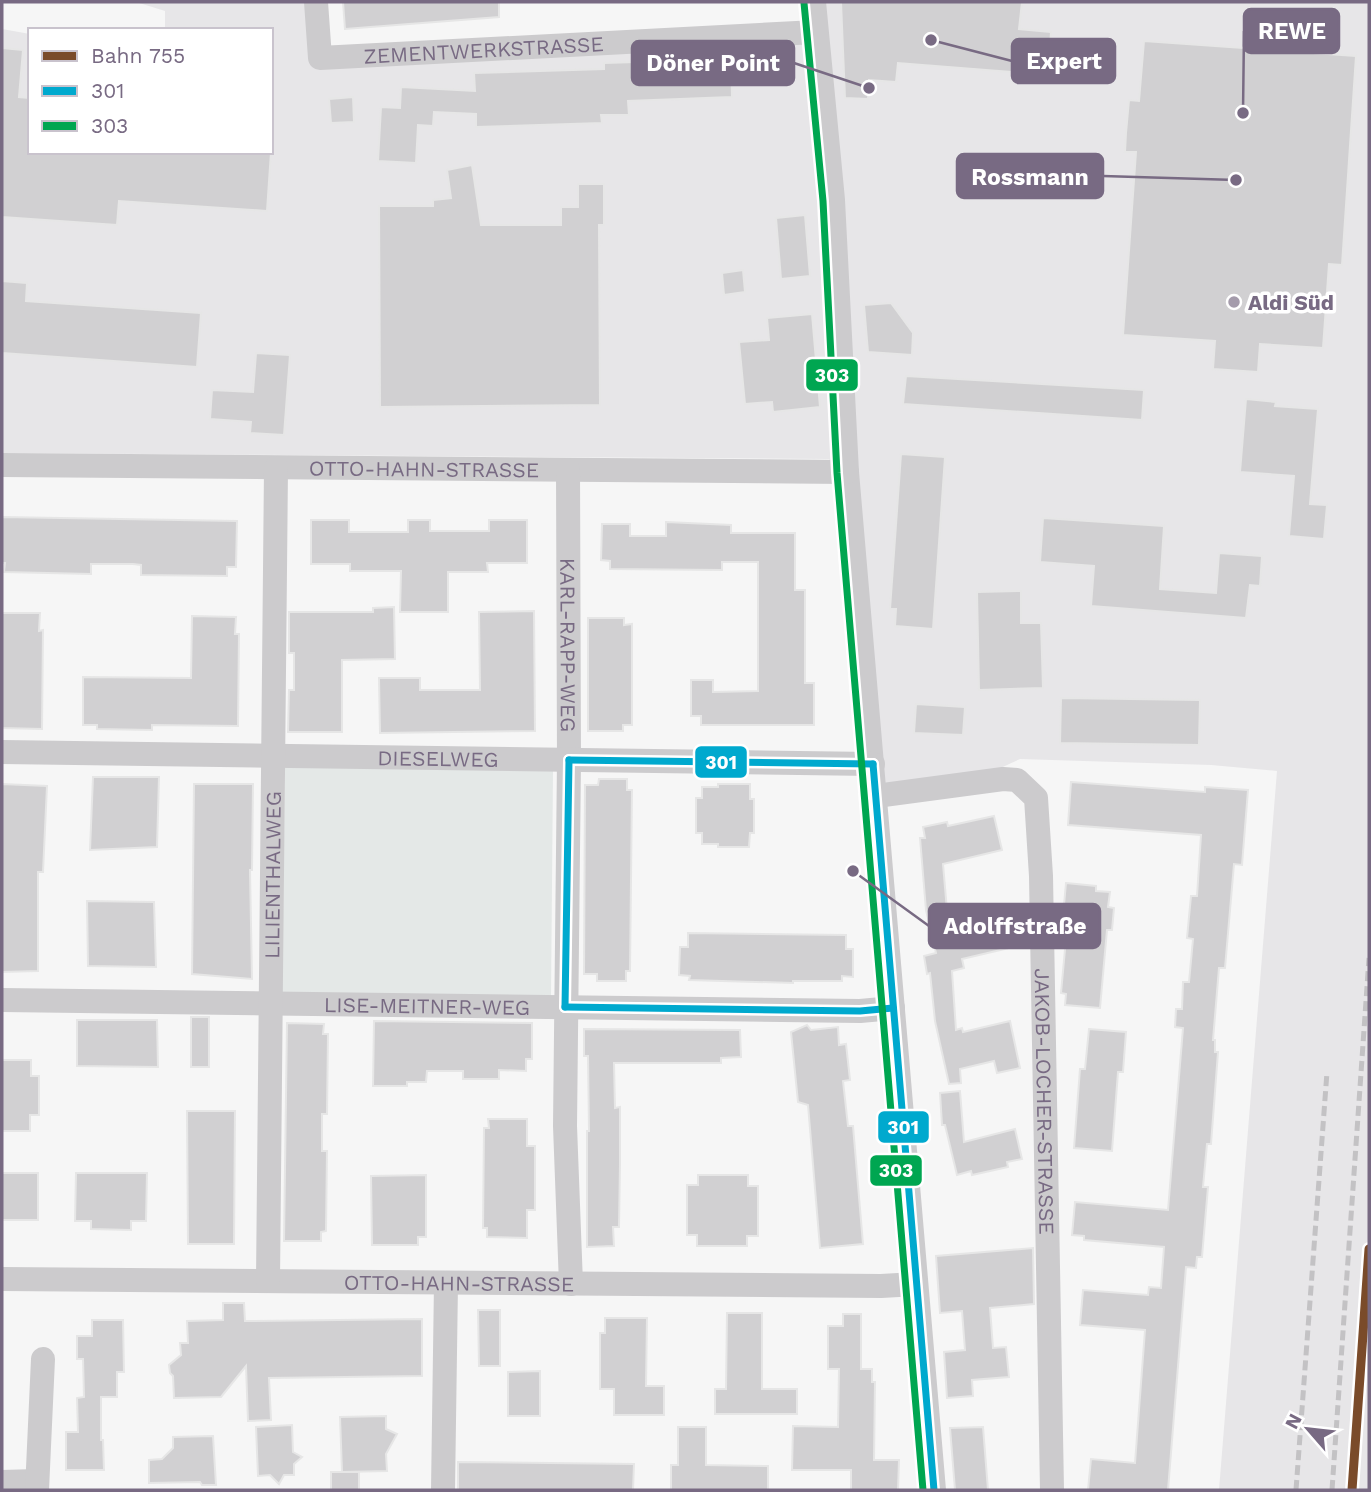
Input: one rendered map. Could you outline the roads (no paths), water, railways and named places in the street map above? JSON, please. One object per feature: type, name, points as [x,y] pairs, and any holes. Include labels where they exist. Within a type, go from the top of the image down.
[{"type":"street","name":"ZEMENTWERKSTRASSE","points":[[316,2],[320,58],[816,32]]},
{"type":"street","points":[[814,2],[833,200],[847,472],[934,1490]]},
{"type":"street","name":"OTTO-HAHN-STRASSE","points":[[2,465],[847,472]]},
{"type":"street","name":"LILIENTHALWEG","points":[[268,1281],[276,468]]},
{"type":"street","name":"KARL-RAPP-WEG","points":[[568,470],[569,760],[565,1126],[571,1284]]},
{"type":"street","name":"DIESELWEG","points":[[2,752],[873,764]]},
{"type":"street","name":"JAKOB-LOCHER-STRASSE","points":[[876,796],[1003,779],[1017,780],[1036,798],[1041,890],[1052,1490]]},
{"type":"street","name":"LISE-MEITNER-WEG","points":[[2,1000],[860,1011],[893,1008]]},
{"type":"street","name":"OTTO-HAHN-STRASSE","points":[[2,1279],[869,1286],[916,1284]]},
{"type":"street","points":[[443,1490],[446,1283]]},
{"type":"street","points":[[2,1482],[37,1486],[43,1359]]},
{"type":"railway","points":[[1332,1490],[1369,958]]},
{"type":"railway","points":[[1296,1490],[1327,1072]]},
{"type":"rail line","name":"755","points":[[1352,1490],[1369,1249]]},
{"type":"place","name":"Expert","points":[[931,40]]},
{"type":"place","name":"Döner Point","points":[[869,88]]},
{"type":"place","name":"REWE","points":[[1243,113]]},
{"type":"place","name":"Rossmann","points":[[1236,180]]},
{"type":"place","name":"Aldi Süd","points":[[1234,302]]},
{"type":"place","name":"Adolffstraße","points":[[853,871]]}]
